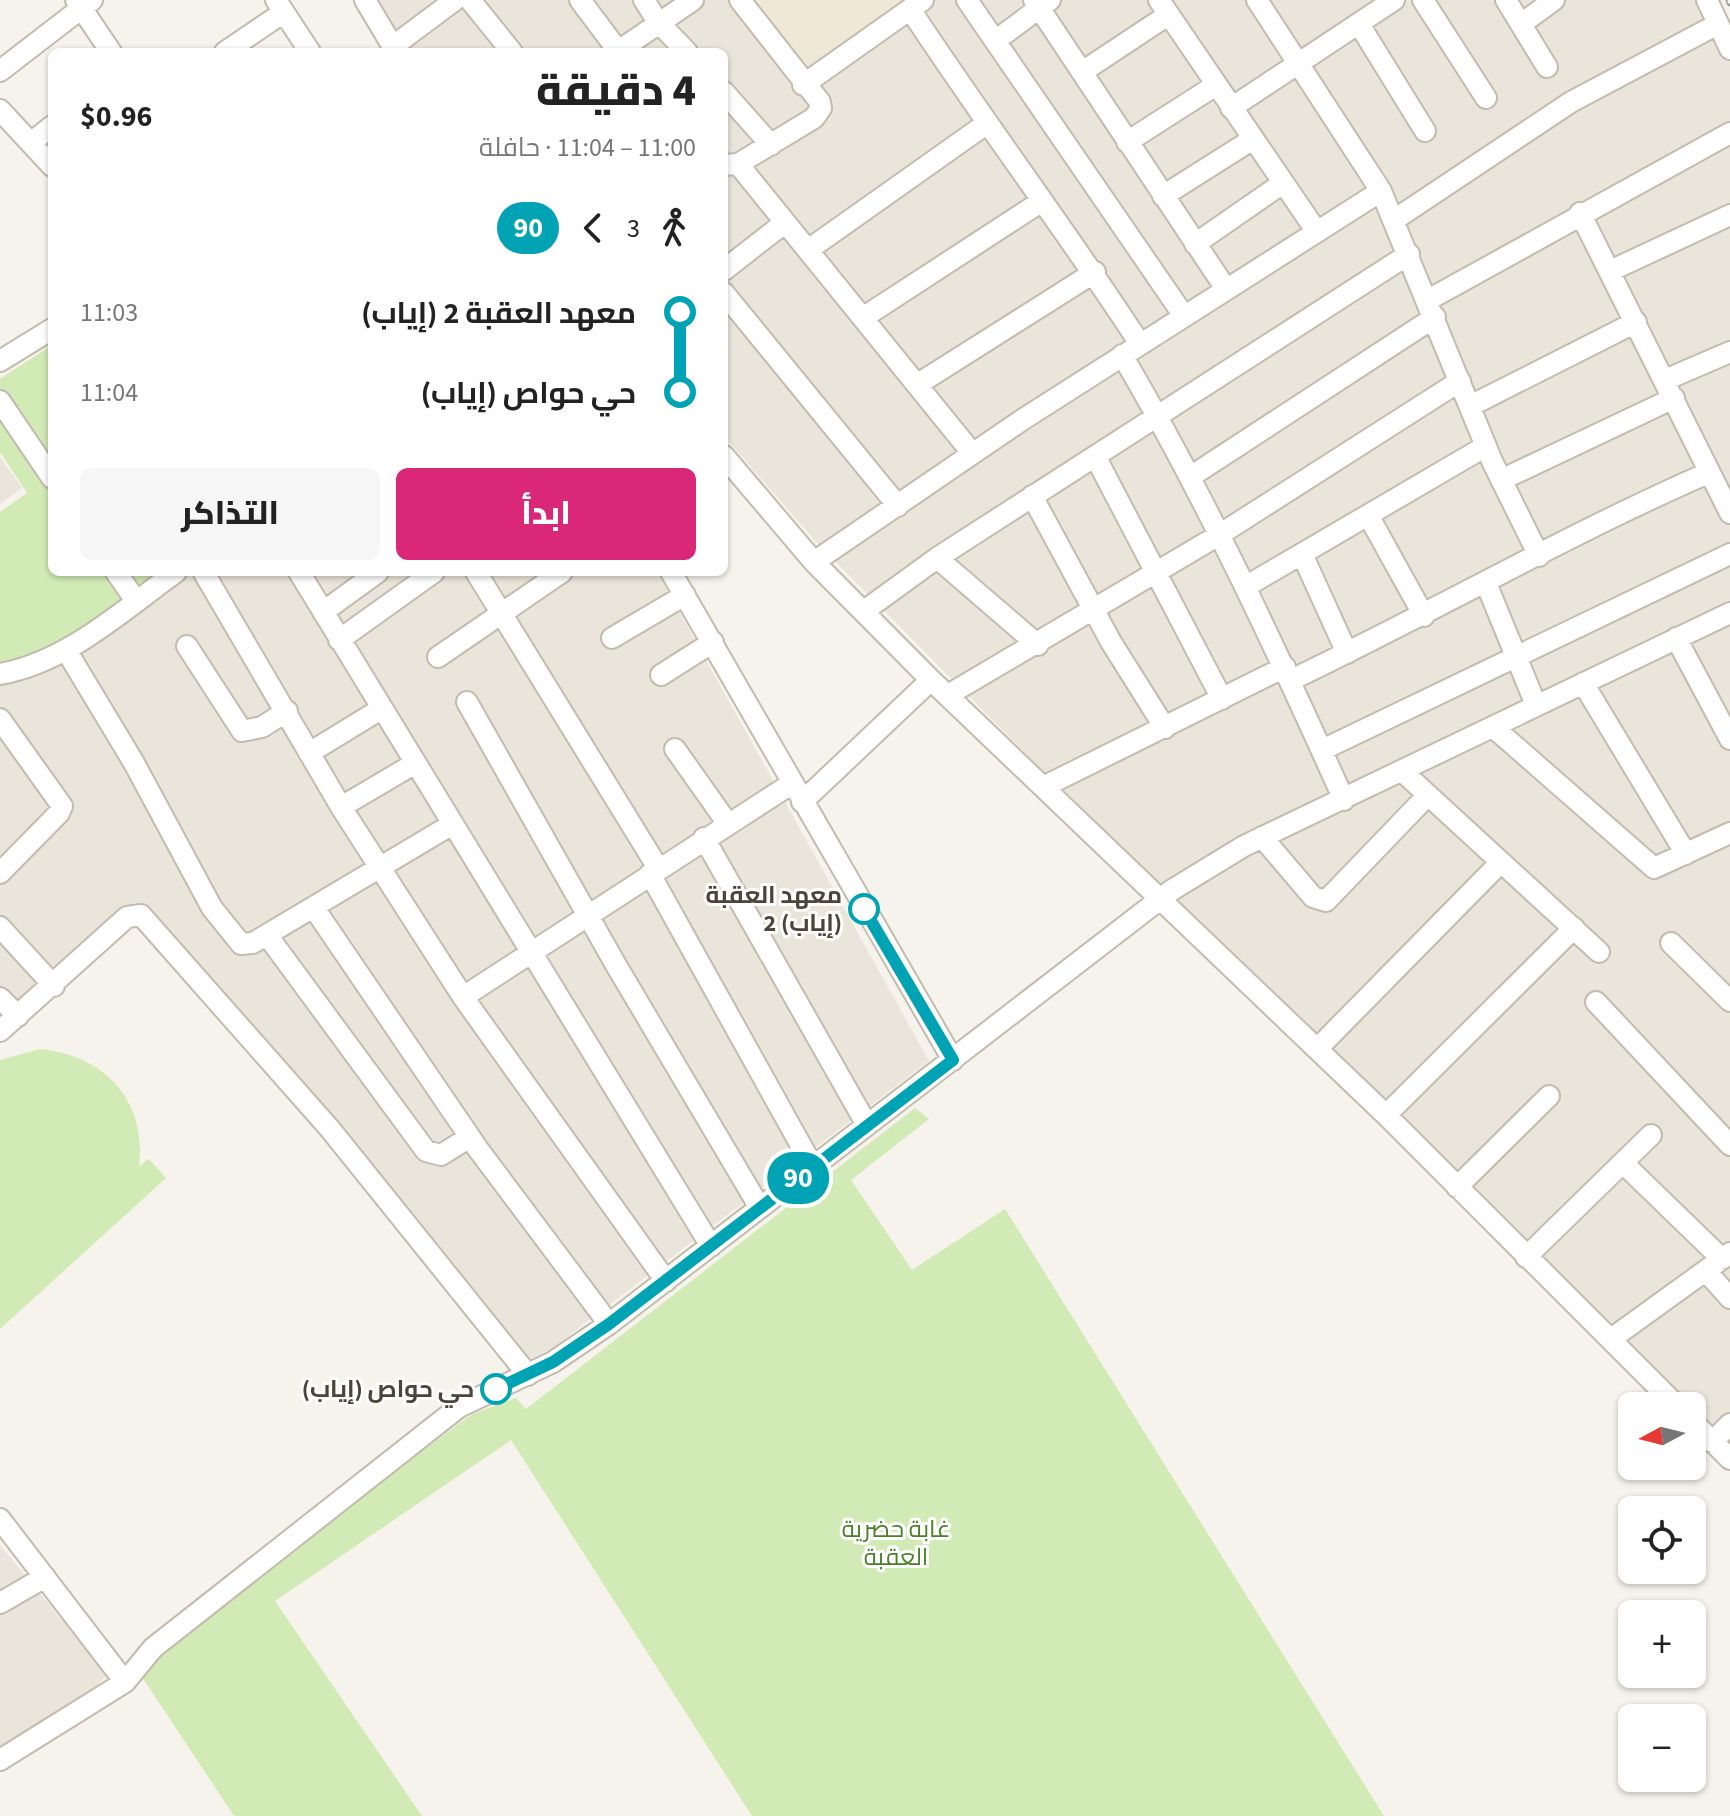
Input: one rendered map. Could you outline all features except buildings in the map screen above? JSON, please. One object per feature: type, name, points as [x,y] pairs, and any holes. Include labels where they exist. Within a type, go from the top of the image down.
[{"type":"street","points":[[365,0],[393,48]]},
{"type":"street","points":[[396,48],[455,0]]},
{"type":"street","points":[[470,0],[509,48]]},
{"type":"street","points":[[580,0],[615,48]]},
{"type":"street","points":[[644,0],[658,22],[683,48]]},
{"type":"street","points":[[623,48],[693,0]]},
{"type":"street","points":[[740,0],[803,85],[820,102],[818,114],[771,145],[731,165],[808,250],[972,453]]},
{"type":"street","points":[[967,0],[1184,316]]},
{"type":"street","points":[[1257,0],[1381,191],[1432,308],[1486,446],[1539,556]]},
{"type":"street","points":[[1231,108],[1394,0]]},
{"type":"street","points":[[1423,0],[1486,98]]},
{"type":"street","points":[[1506,0],[1547,67]]},
{"type":"street","points":[[1521,24],[1554,0]]},
{"type":"street","points":[[1707,0],[1730,49]]},
{"type":"street","points":[[0,71],[83,2],[109,48]]},
{"type":"street","points":[[995,41],[1041,2],[1127,142],[1226,289]]},
{"type":"street","points":[[803,85],[917,4],[986,124],[1095,272],[1158,416],[1288,674],[1344,800]]},
{"type":"street","points":[[230,48],[280,6],[307,48]]},
{"type":"street","points":[[1082,72],[1164,7],[1317,232]]},
{"type":"street","points":[[1359,24],[1425,131]]},
{"type":"street","points":[[1394,220],[1571,102],[1718,24]]},
{"type":"street","points":[[1127,142],[1216,85]]},
{"type":"street","points":[[728,97],[771,145]]},
{"type":"street","points":[[0,110],[48,161]]},
{"type":"street","points":[[808,250],[986,124]]},
{"type":"street","points":[[32,142],[48,129]]},
{"type":"street","points":[[1190,477],[1432,308],[1580,213],[1730,133]]},
{"type":"street","points":[[1163,196],[1253,139]]},
{"type":"street","points":[[1195,244],[1283,183]]},
{"type":"street","points":[[814,562],[972,453],[1381,191]]},
{"type":"street","points":[[864,317],[1042,201]]},
{"type":"street","points":[[1580,213],[1730,513]]},
{"type":"street","points":[[1610,271],[1730,215]]},
{"type":"street","points":[[728,267],[783,224]]},
{"type":"street","points":[[864,611],[937,558],[1409,254]]},
{"type":"street","points":[[918,384],[1095,272]]},
{"type":"street","points":[[728,298],[898,506]]},
{"type":"street","points":[[1470,406],[1636,322]]},
{"type":"street","points":[[0,361],[48,331]]},
{"type":"street","points":[[1501,480],[1669,389],[1730,352]]},
{"type":"street","points":[[948,695],[1038,645],[1219,535],[1460,381]]},
{"type":"street","points":[[0,401],[48,472]]},
{"type":"street","points":[[1245,587],[1486,446]]},
{"type":"street","points":[[1095,456],[1222,699]]},
{"type":"street","points":[[728,461],[814,562],[931,680],[1162,897],[1663,1392]]},
{"type":"street","points":[[1043,787],[1222,699],[1347,653],[1708,473]]},
{"type":"street","points":[[1032,496],[1093,611],[1165,728]]},
{"type":"street","points":[[1368,515],[1424,616]]},
{"type":"street","points":[[1302,554],[1347,653]]},
{"type":"street","points":[[1322,750],[1515,654],[1730,554]]},
{"type":"street","points":[[937,558],[1038,645]]},
{"type":"street","points":[[119,576],[136,601]]},
{"type":"street","points":[[0,674],[18,671],[66,650],[170,576]]},
{"type":"street","points":[[206,576],[341,807],[463,997],[666,1281]]},
{"type":"street","points":[[301,576],[711,1246]]},
{"type":"street","points":[[323,612],[372,576]]},
{"type":"street","points":[[339,640],[428,576]]},
{"type":"street","points":[[479,576],[503,610],[654,871],[813,1167]]},
{"type":"street","points":[[438,657],[556,576]]},
{"type":"street","points":[[673,576],[953,1060]]},
{"type":"street","points":[[1486,583],[1536,705]]},
{"type":"street","points":[[612,638],[685,595]]},
{"type":"street","points":[[2,1754],[125,1682],[153,1648],[459,1407],[553,1362],[609,1324],[1162,897],[1262,837],[1730,613]]},
{"type":"street","points":[[1676,638],[1730,739]]},
{"type":"street","points":[[661,675],[713,642]]},
{"type":"street","points":[[187,646],[242,731],[262,727],[287,711]]},
{"type":"street","points":[[66,650],[134,763],[212,908],[241,944],[247,945],[267,935],[451,825]]},
{"type":"street","points":[[463,997],[704,838],[797,793],[931,680]]},
{"type":"street","points":[[1583,683],[1686,854]]},
{"type":"street","points":[[467,702],[587,915],[760,1208]]},
{"type":"street","points":[[309,753],[381,709]]},
{"type":"street","points":[[1493,727],[1650,866],[1662,867],[1730,833]]},
{"type":"street","points":[[0,873],[62,808],[60,800],[3,732]]},
{"type":"street","points":[[675,749],[728,824]]},
{"type":"street","points":[[341,807],[414,764]]},
{"type":"street","points":[[1403,772],[1426,797],[1599,952]]},
{"type":"street","points":[[1262,837],[1313,897],[1326,901],[1426,797]]},
{"type":"street","points":[[704,838],[867,1125]]},
{"type":"street","points":[[1317,1049],[1500,863]]},
{"type":"street","points":[[314,908],[470,1137],[609,1324]]},
{"type":"street","points":[[0,1031],[54,986],[127,917],[136,914],[145,918],[330,1129],[528,1375]]},
{"type":"street","points":[[0,927],[54,986]]},
{"type":"street","points":[[1386,1115],[1574,928]]},
{"type":"street","points":[[267,935],[426,1151],[441,1155],[470,1137]]},
{"type":"street","points":[[1671,943],[1730,1001]]},
{"type":"street","points":[[0,998],[18,1016]]},
{"type":"street","points":[[1596,1002],[1730,1145]]},
{"type":"street","points":[[1457,1187],[1549,1096]]},
{"type":"street","points":[[1526,1257],[1651,1135]]},
{"type":"street","points":[[1624,1164],[1719,1261],[1730,1298]]},
{"type":"street","points":[[1611,1339],[1719,1261]]},
{"type":"street","points":[[1712,1442],[1730,1424]]},
{"type":"street","points":[[1706,1436],[1730,1459]]},
{"type":"street","points":[[0,1519],[125,1682]]},
{"type":"street","points":[[0,1603],[45,1577]]},
{"type":"shaded area","points":[[367,0],[1703,0],[1730,56],[1730,1448],[1706,1424],[1706,1392],[1674,1392],[1162,891],[818,544],[728,441],[728,48],[400,48]]},
{"type":"shaded area","points":[[754,0],[913,0],[801,67],[794,66]]},
{"type":"shaded area","points":[[0,457],[22,488],[0,504]]},
{"type":"shaded area","points":[[180,576],[659,576],[929,1061],[554,1347],[519,1365],[135,902],[0,1023],[0,683],[65,662]]},
{"type":"shaded area","points":[[0,1545],[107,1675],[76,1705],[0,1750]]},
{"type":"green space","points":[[48,348],[48,576],[160,576],[64,648],[0,671],[0,512],[27,493],[0,452],[0,379]]},
{"type":"green space","points":[[40,1049],[84,1061],[102,1071],[116,1085],[136,1121],[140,1142],[139,1166],[149,1159],[166,1178],[0,1329],[0,1060]]},
{"type":"green space","name":"غابة حضرية العقبة","points":[[915,1108],[929,1119],[851,1180],[912,1270],[1005,1209],[1384,1816],[752,1816],[511,1440],[275,1601],[422,1816],[234,1816],[140,1674],[215,1605],[472,1414],[516,1398],[526,1409]]},
{"type":"bus line","name":"90","points":[[496,1389],[553,1362],[609,1324],[953,1060],[864,909]]},
{"type":"place","name":"معهد العقبة 2 (إياب)","points":[[864,909]]},
{"type":"place","name":"حي حواص (إياب)","points":[[496,1389]]}]
